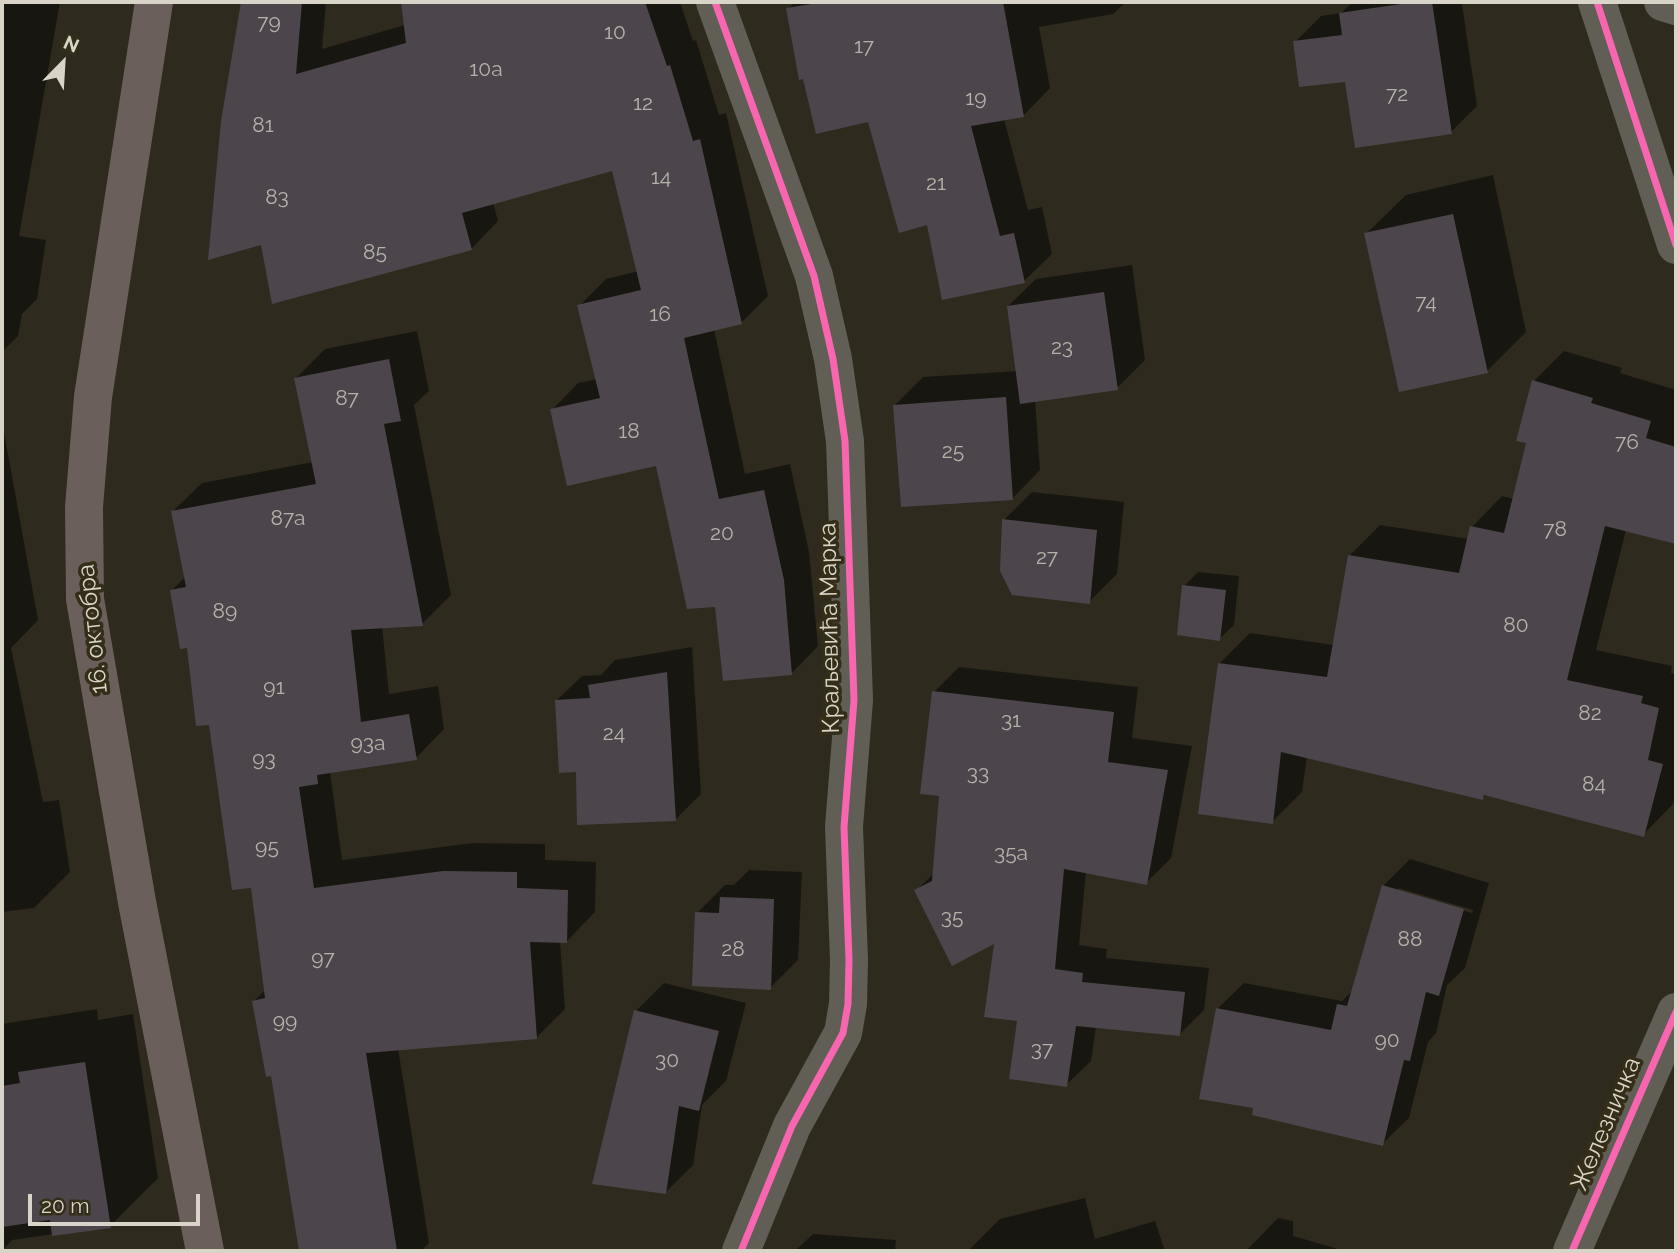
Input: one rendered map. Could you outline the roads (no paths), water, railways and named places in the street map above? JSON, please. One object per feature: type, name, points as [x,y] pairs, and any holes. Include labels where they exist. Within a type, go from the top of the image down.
[{"type":"main road","name":"16. октобра","points":[[154,2],[93,397],[84,507],[85,599],[137,902],[205,1251]]},
{"type":"street","name":"Краљевића Марка","points":[[715,2],[814,276],[833,359],[845,442],[854,700],[844,827],[849,971],[848,1004],[843,1033],[792,1126],[741,1251]]},
{"type":"street","points":[[1597,2],[1676,245]]},
{"type":"street","points":[[1663,2],[1676,6]]},
{"type":"street","name":"Железничка","points":[[1572,1251],[1676,1012]]}]
